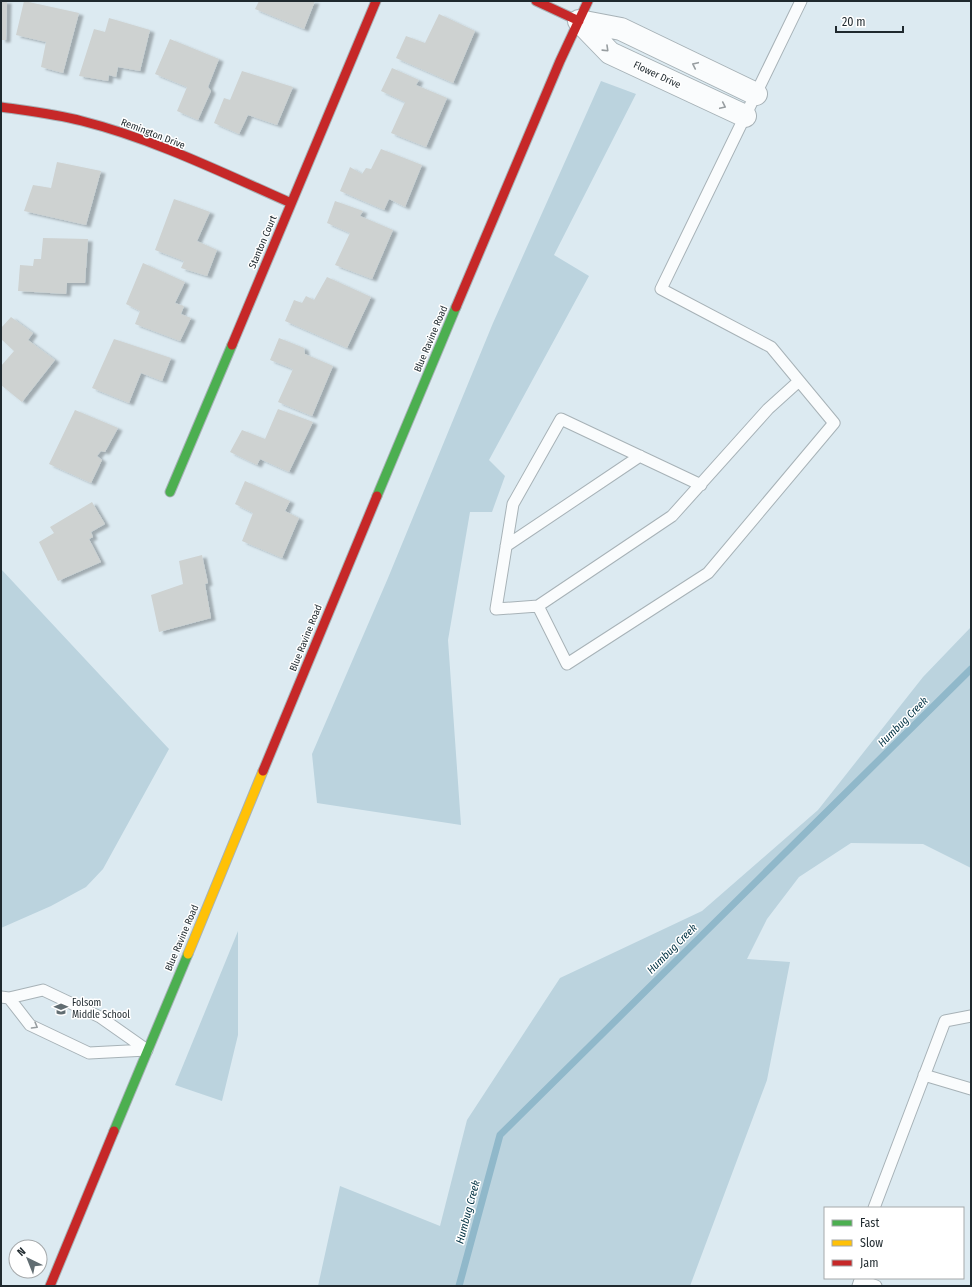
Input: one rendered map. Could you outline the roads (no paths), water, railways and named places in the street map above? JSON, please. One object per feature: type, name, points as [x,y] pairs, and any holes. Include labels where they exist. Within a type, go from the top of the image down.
[{"type":"main road","name":"Stanton Court","points":[[170,492],[376,1]]},
{"type":"main road","name":"Flower Drive","points":[[536,1],[579,21]]},
{"type":"main road","name":"Blue Ravine Road","points":[[50,1286],[406,426],[560,61],[588,1]]},
{"type":"main road","name":"Remington Drive","points":[[1,107],[41,112],[92,124],[144,141],[291,203]]},
{"type":"street","name":"Flower Drive","points":[[579,21],[621,29],[756,94]]},
{"type":"street","name":"Flower Drive","points":[[579,21],[610,53],[746,116]]},
{"type":"lane","points":[[538,606],[567,664],[708,573],[834,423],[771,347],[661,289],[801,1]]},
{"type":"lane","points":[[701,485],[561,419],[513,504],[496,609],[538,606],[672,516],[701,485],[768,409],[799,381]]},
{"type":"lane","points":[[506,546],[640,456]]},
{"type":"lane","points":[[5,997],[43,990],[100,1017],[147,1050]]},
{"type":"lane","points":[[5,997],[30,1025],[89,1053],[147,1050]]},
{"type":"lane","points":[[874,1207],[945,1021],[971,1016]]},
{"type":"lane","points":[[924,1075],[971,1089]]},
{"type":"lane","points":[[859,1281],[876,1286]]},
{"type":"waterway","name":"Humbug Creek","points":[[459,1286],[500,1135],[971,669]]},
{"type":"place","name":"Folsom Middle School","points":[[61,1009]]}]
